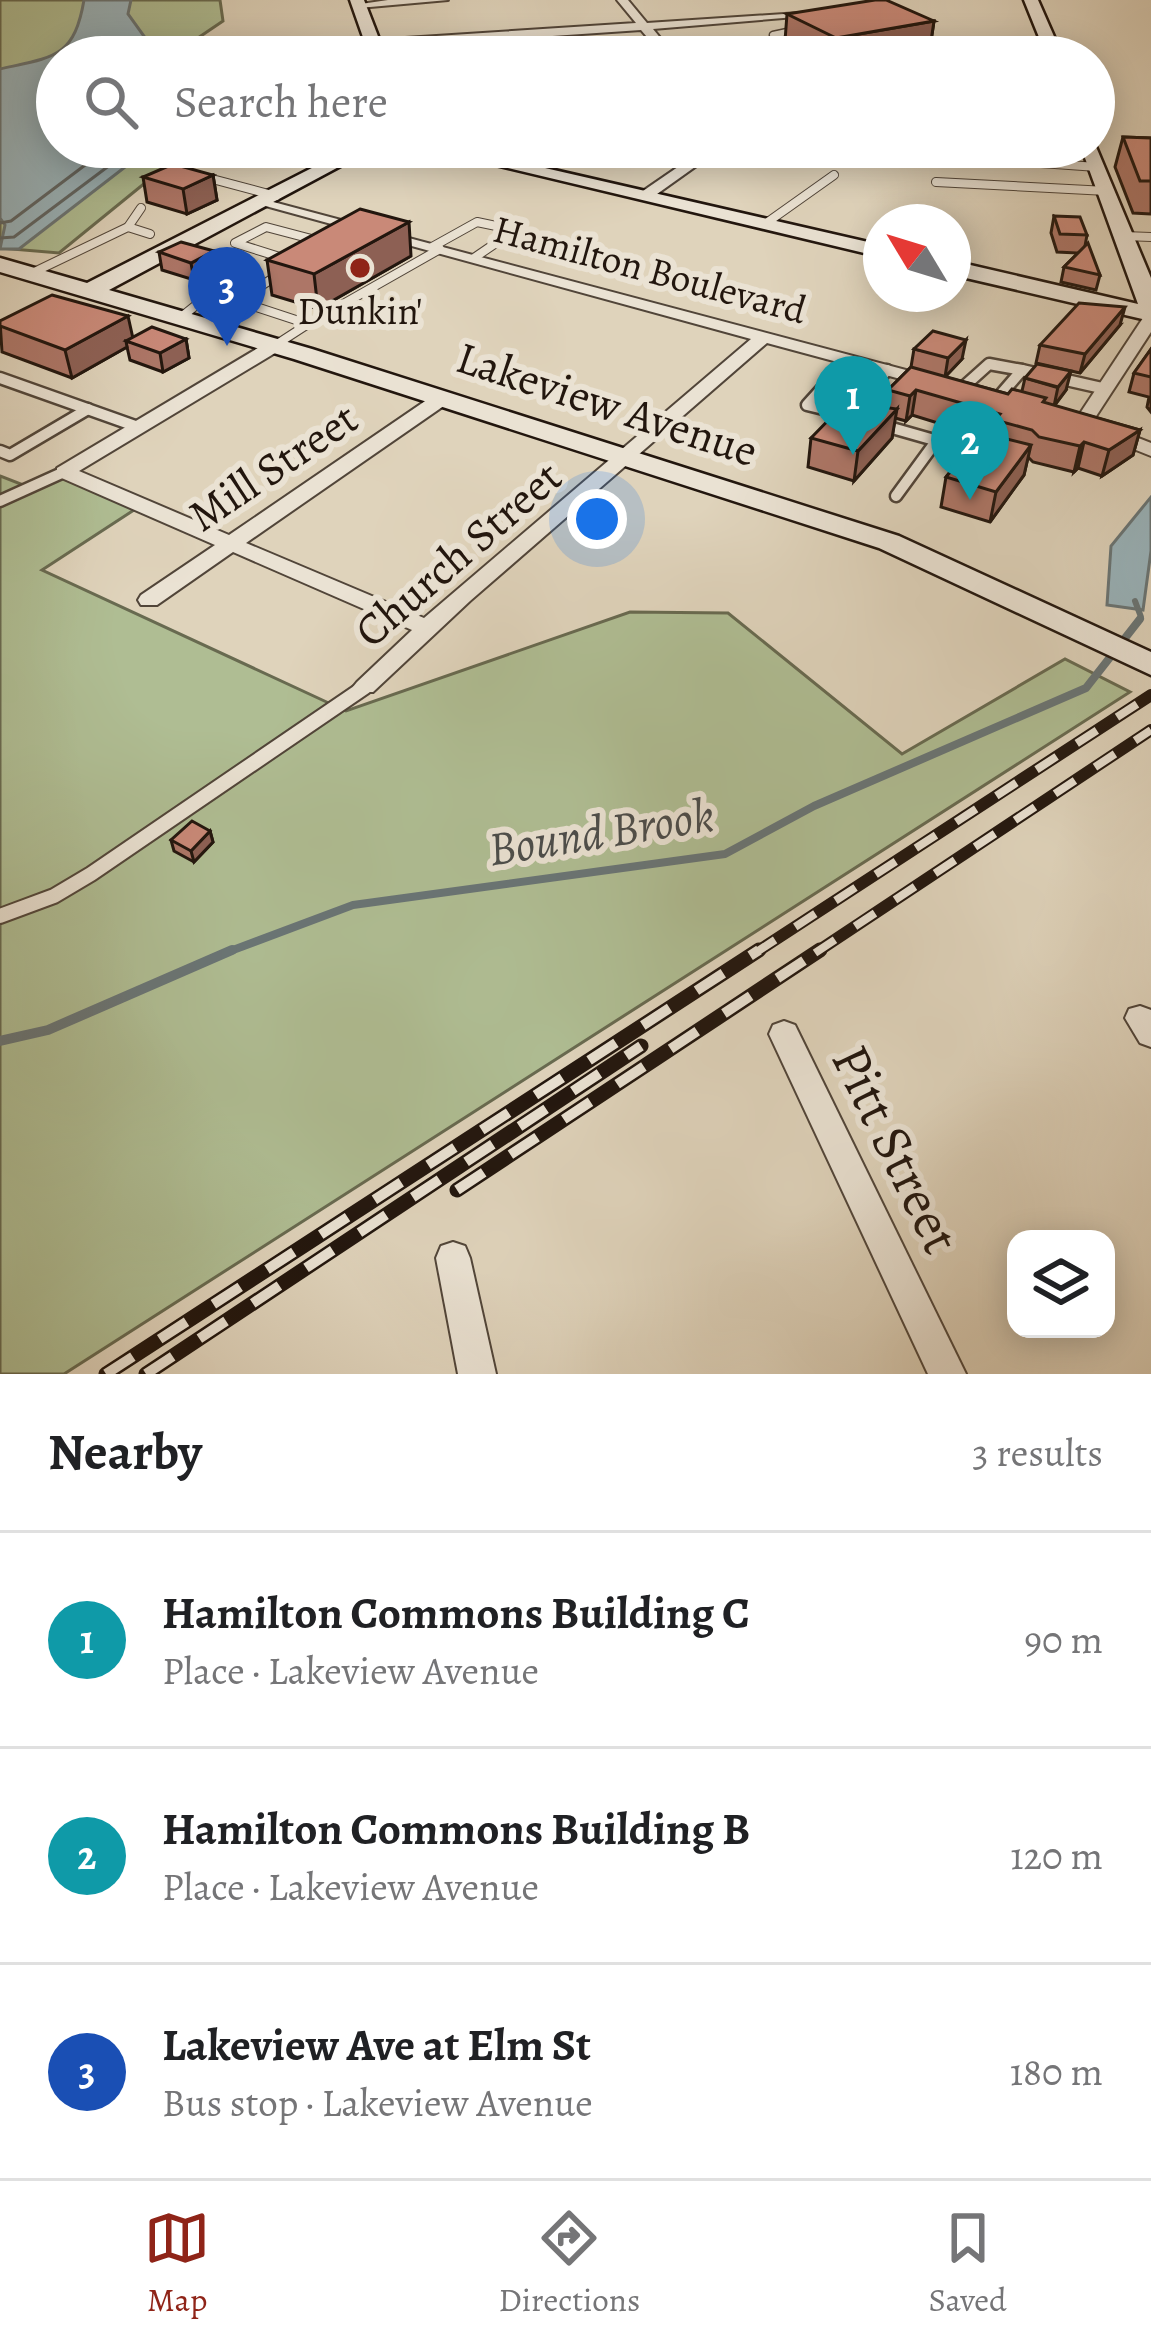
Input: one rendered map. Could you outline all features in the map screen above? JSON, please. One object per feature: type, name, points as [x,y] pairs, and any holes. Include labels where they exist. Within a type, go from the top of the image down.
[{"type":"main road","points":[[1031,0],[1046,36]]},
{"type":"main road","points":[[358,3],[370,36]]},
{"type":"main road","points":[[82,295],[329,168]]},
{"type":"main road","points":[[522,168],[863,247]]},
{"type":"main road","points":[[1098,168],[1151,314]]},
{"type":"main road","name":"Lakeview Avenue","points":[[0,265],[82,295],[274,346],[890,542],[1151,665]]},
{"type":"main road","points":[[971,272],[1151,314]]},
{"type":"street","points":[[358,3],[442,0]]},
{"type":"street","points":[[622,0],[652,36]]},
{"type":"street","points":[[544,36],[822,21]]},
{"type":"street","points":[[645,196],[686,168]]},
{"type":"street","name":"Hamilton Boulevard","points":[[272,199],[353,231],[474,258],[1016,406]]},
{"type":"street","points":[[1082,424],[1151,314]]},
{"type":"street","name":"Church Street","points":[[365,687],[425,627],[629,459],[764,337]]},
{"type":"street","points":[[64,472],[274,346]]},
{"type":"street","name":"Mill Street","points":[[149,600],[441,399]]},
{"type":"street","points":[[1057,417],[1151,450]]},
{"type":"street","points":[[64,472],[425,627]]},
{"type":"street","name":"Pitt Street","points":[[784,1034],[947,1374]]},
{"type":"street","points":[[452,1258],[478,1374]]},
{"type":"lane","points":[[774,36],[822,21]]},
{"type":"lane","points":[[765,224],[834,175]]},
{"type":"lane","points":[[216,179],[272,199]]},
{"type":"lane","points":[[937,182],[1107,191]]},
{"type":"lane","points":[[30,274],[128,227],[141,208]]},
{"type":"lane","points":[[274,346],[477,222],[515,230],[474,258]]},
{"type":"lane","points":[[128,227],[150,235]]},
{"type":"lane","points":[[308,324],[238,301],[299,263],[235,244],[266,227],[331,244],[315,254]]},
{"type":"lane","points":[[1124,236],[1151,237]]},
{"type":"lane","points":[[175,248],[239,267],[180,318]]},
{"type":"lane","points":[[960,390],[984,365],[1106,389]]},
{"type":"lane","points":[[848,415],[887,370]]},
{"type":"lane","points":[[996,400],[1022,370]]},
{"type":"lane","points":[[835,374],[807,404],[1002,459]]},
{"type":"lane","points":[[2,381],[138,427]]},
{"type":"lane","points":[[0,451],[10,455],[88,410]]},
{"type":"lane","points":[[896,496],[937,440]]},
{"type":"lane","points":[[0,501],[64,472]]},
{"type":"lane","points":[[0,916],[54,896],[91,874],[365,687]]},
{"type":"green space","points":[[0,0],[220,0],[223,21],[201,36],[36,36],[36,168],[189,168],[156,174],[59,253],[0,248]]},
{"type":"green space","points":[[0,476],[36,490],[61,476],[137,508],[42,570],[346,711],[630,612],[728,613],[902,754],[1065,659],[1130,692],[64,1374],[0,1374]]},
{"type":"water","points":[[84,0],[131,0],[128,14],[144,36],[73,36]]},
{"type":"water","points":[[34,61],[36,168],[124,168],[19,249],[0,249],[5,225],[0,218],[0,69]]},
{"type":"water","points":[[1151,497],[1151,551],[1143,610],[1107,605],[1111,546]]},
{"type":"building","points":[[886,0],[934,21],[832,36],[787,14]]},
{"type":"building","points":[[1123,137],[1151,138],[1151,181],[1140,181]]},
{"type":"building","points":[[164,168],[213,175],[183,189],[143,177]]},
{"type":"building","points":[[360,209],[409,222],[314,274],[267,260]]},
{"type":"building","points":[[1054,216],[1080,217],[1087,235],[1060,234]]},
{"type":"building","points":[[181,242],[214,251],[191,263],[159,252]]},
{"type":"building","points":[[1088,243],[1100,275],[1064,267]]},
{"type":"building","points":[[52,295],[128,316],[65,350],[0,326],[0,321]]},
{"type":"building","points":[[1079,303],[1125,307],[1085,354],[1040,345]]},
{"type":"building","points":[[152,327],[186,339],[160,353],[126,341]]},
{"type":"building","points":[[933,331],[966,340],[948,358],[914,349]]},
{"type":"building","points":[[1151,349],[1151,377],[1134,373]]},
{"type":"building","points":[[1037,364],[1071,371],[1058,387],[1025,378]]},
{"type":"building","points":[[911,367],[1008,394],[1012,389],[1046,398],[1043,402],[1140,430],[1109,450],[1039,437],[1032,430],[995,420],[1000,414],[916,390],[910,396],[888,390]]},
{"type":"building","points":[[846,402],[897,409],[858,451],[811,438]]},
{"type":"building","points":[[983,433],[1031,445],[996,492],[946,477]]},
{"type":"building","points":[[192,821],[210,831],[191,851],[171,840]]},
{"type":"waterway","name":"Bound Brook","points":[[1135,601],[1141,617],[1137,622]]},
{"type":"waterway","name":"Bound Brook","points":[[226,953],[353,905],[725,854],[814,806],[1086,688],[1140,619]]},
{"type":"waterway","name":"Bound Brook","points":[[226,953],[232,950]]},
{"type":"waterway","name":"Bound Brook","points":[[0,1041],[48,1030],[226,953]]},
{"type":"railway","points":[[755,953],[1151,695]]},
{"type":"railway","points":[[815,953],[1151,730]]},
{"type":"railway","points":[[106,1374],[759,950]]},
{"type":"railway","points":[[457,1190],[820,950]]},
{"type":"railway","points":[[146,1374],[641,1046]]},
{"type":"place","name":"Dunkin'","points":[[360,268]]},
{"type":"place","name":"Lakeview Ave at Elm St","points":[[227,346]]},
{"type":"place","name":"Hamilton Commons Building C","points":[[853,455]]},
{"type":"place","name":"Hamilton Commons Building B","points":[[970,500]]}]
